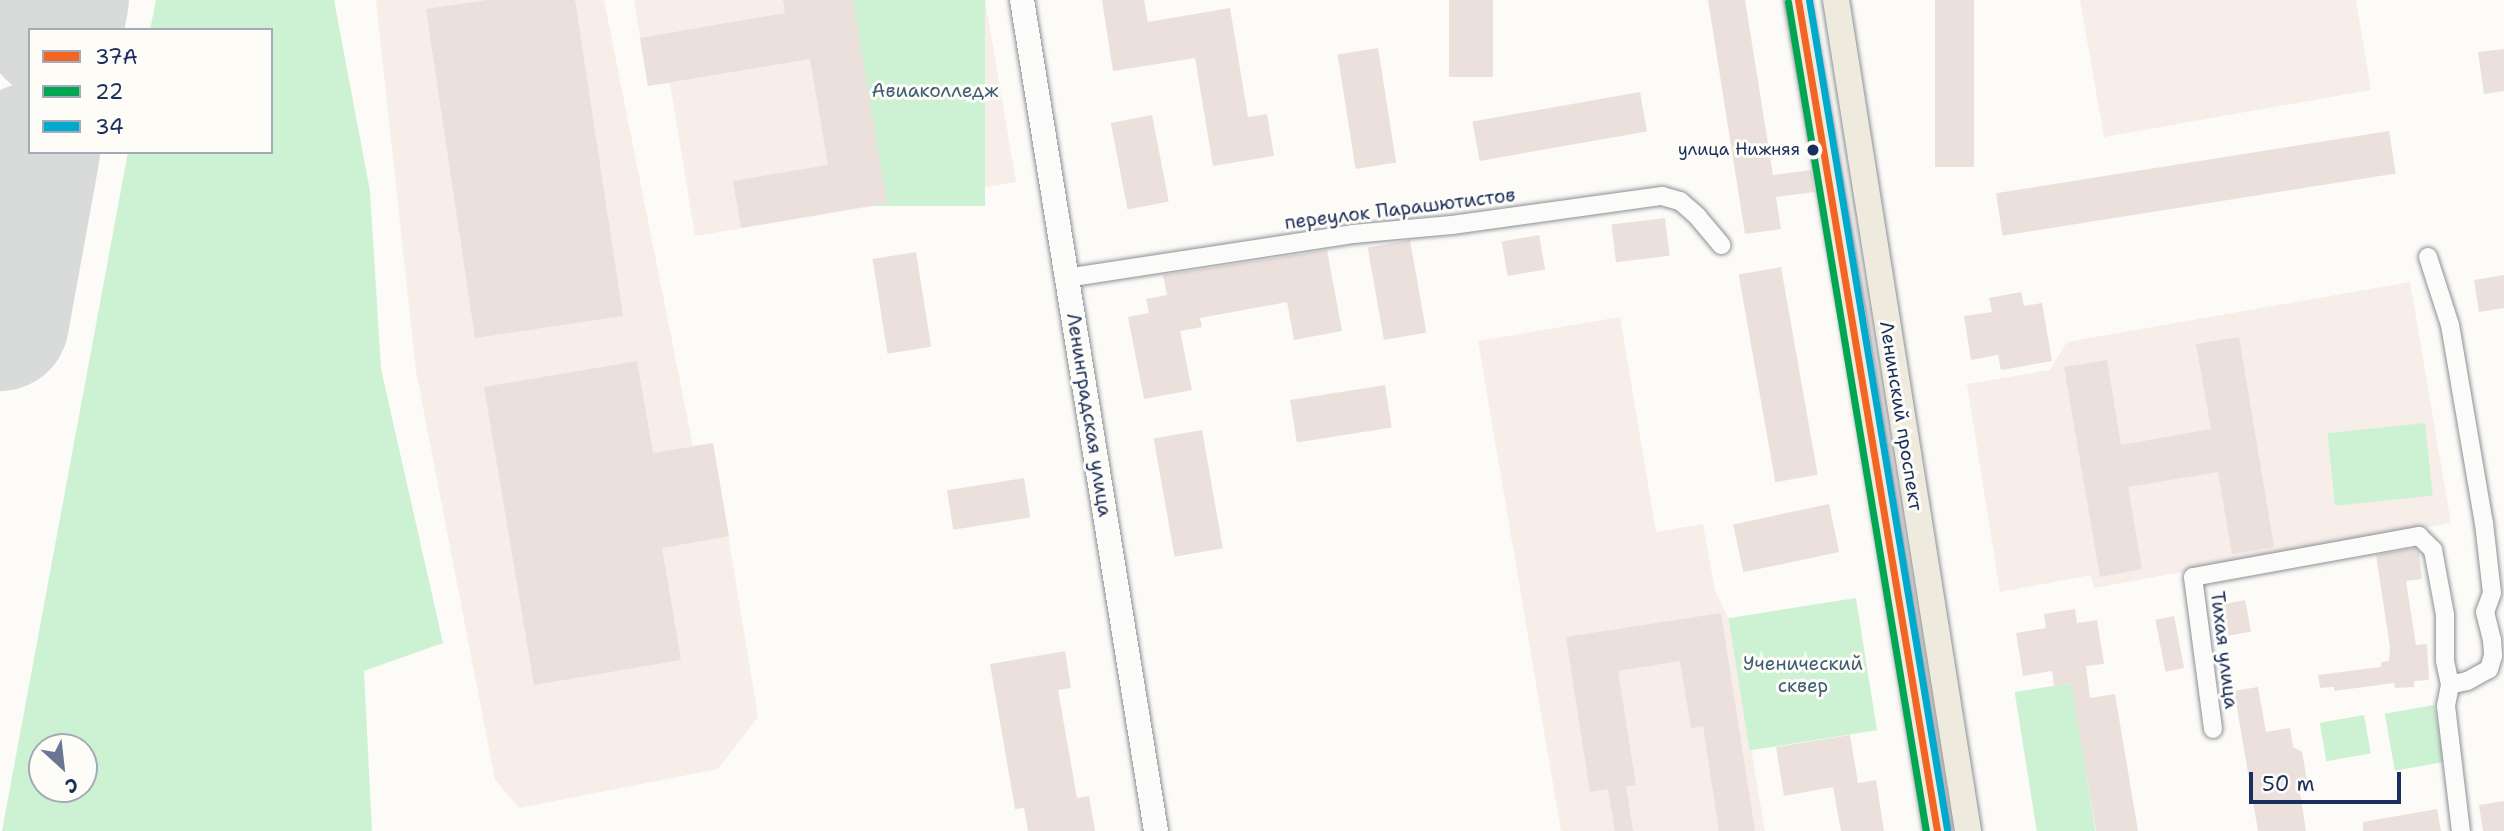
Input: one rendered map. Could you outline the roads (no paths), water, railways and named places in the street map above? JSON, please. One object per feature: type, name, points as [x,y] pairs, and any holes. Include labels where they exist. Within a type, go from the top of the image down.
[{"type":"main road","name":"Ленинградская улица","points":[[1022,0],[1156,831]]},
{"type":"main road","name":"Ленинский проспект","points":[[1797,0],[1848,288],[1937,831]]},
{"type":"main road","name":"Ленинский проспект","points":[[1836,0],[1968,831]]},
{"type":"street","name":"переулок Парашютистов","points":[[1066,278],[1353,234],[1452,225],[1662,196],[1680,201],[1697,216],[1721,245]]},
{"type":"street","points":[[2428,257],[2449,325],[2484,523],[2492,593],[2485,612],[2492,640],[2493,656],[2489,669],[2468,681],[2450,685],[2446,706],[2461,831]]},
{"type":"street","name":"Тихая улица","points":[[2213,729],[2193,577],[2418,536],[2433,550],[2445,615],[2445,661],[2450,685]]},
{"type":"place","name":"улица Нижняя","points":[[1813,150]]},
{"type":"park label","name":"Авиаколледж","points":[[935,91]]},
{"type":"park label","name":"Ученический сквер","points":[[1803,675]]}]
